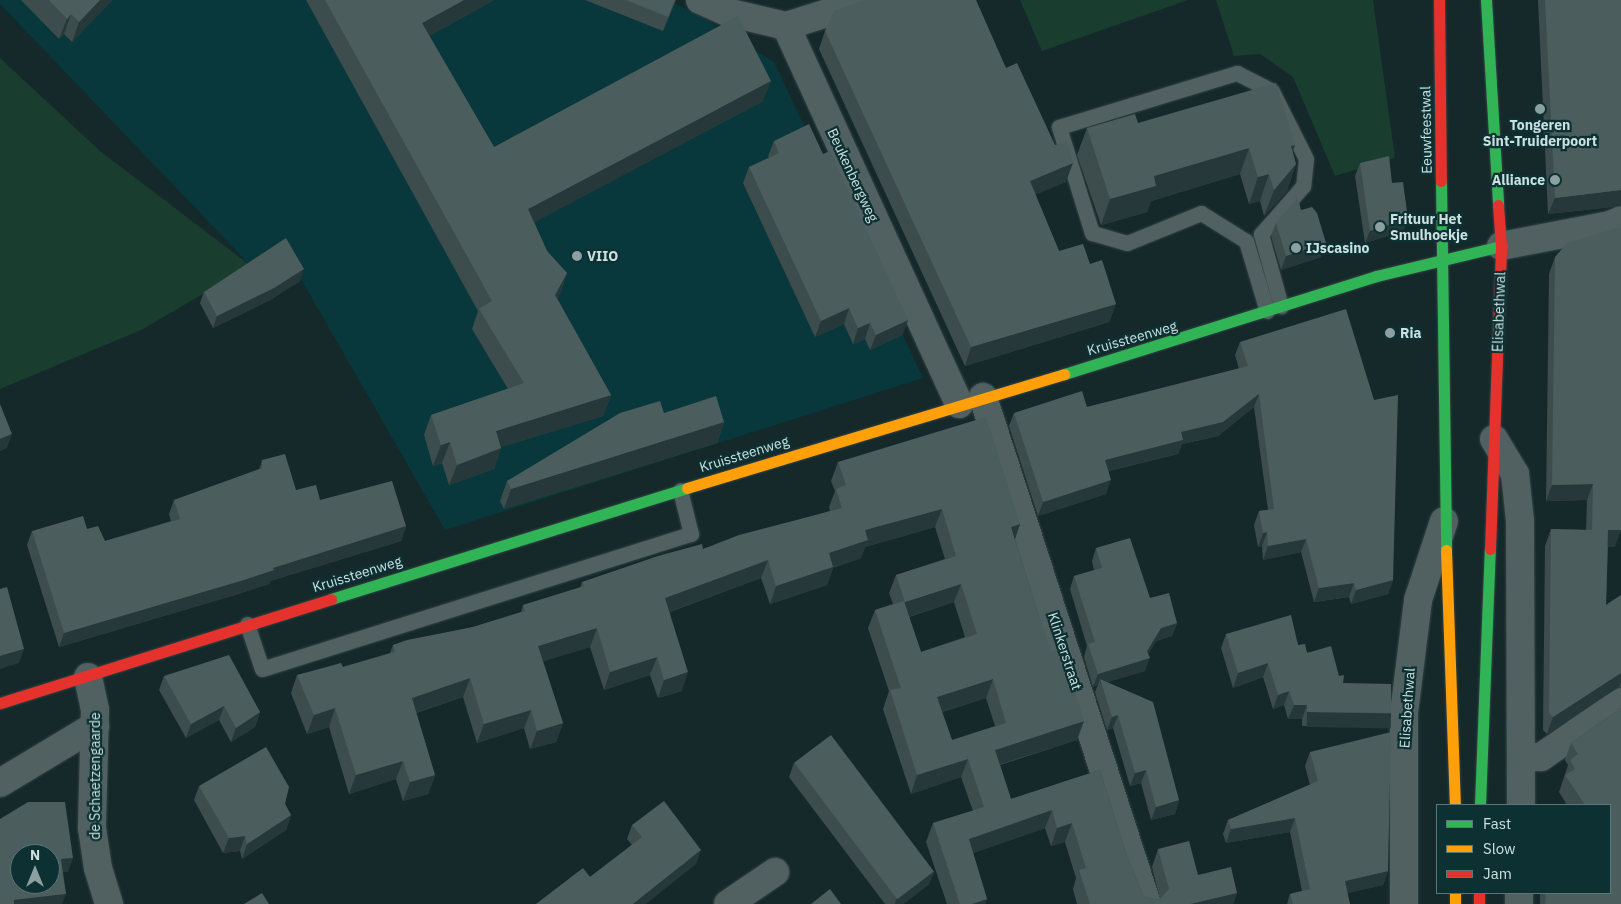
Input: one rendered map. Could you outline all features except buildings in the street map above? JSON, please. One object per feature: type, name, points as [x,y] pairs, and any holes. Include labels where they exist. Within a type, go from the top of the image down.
[{"type":"main road","name":"Eeuwfeestwal","points":[[1440,0],[1443,260]]},
{"type":"main road","points":[[1486,0],[1501,246]]},
{"type":"main road","name":"Kruissteenweg","points":[[0,703],[88,677],[247,624],[1376,276],[1501,246]]},
{"type":"main road","name":"Elisabethwal","points":[[1480,804],[1501,246]]},
{"type":"main road","name":"Elisabethwal","points":[[1443,260],[1445,517],[1455,804]]},
{"type":"street","points":[[700,0],[727,12],[786,26],[869,0]]},
{"type":"street","name":"Beukenbergweg","points":[[786,26],[971,401]]},
{"type":"street","points":[[1501,246],[1610,225],[1621,220]]},
{"type":"street","name":"Klinkerstraat","points":[[971,401],[1147,904]]},
{"type":"street","points":[[1494,439],[1515,474],[1520,521],[1521,804]]},
{"type":"street","name":"Elisabethwal","points":[[1404,904],[1404,713],[1418,600],[1445,517]]},
{"type":"street","name":"de Schaetzengaarde","points":[[88,677],[95,726],[92,828],[98,868],[109,904]]},
{"type":"street","points":[[1522,757],[1541,757],[1620,705]]},
{"type":"street","points":[[0,783],[95,726]]},
{"type":"street","points":[[728,904],[774,872]]},
{"type":"lane","points":[[1237,73],[1272,91],[1306,159],[1303,186],[1261,234],[1274,308],[1246,240],[1200,213],[1127,244],[1092,233],[1059,127],[1237,73]]},
{"type":"lane","points":[[247,624],[262,669],[691,534],[680,490]]},
{"type":"shaded area","name":"VIIO","points":[[0,0],[668,0],[704,18],[774,62],[923,378],[445,530],[282,246],[251,266],[0,4]]},
{"type":"green space","points":[[1020,0],[1188,0],[1042,51]]},
{"type":"green space","points":[[1216,0],[1373,0],[1395,158],[1335,176],[1293,77],[1260,54],[1234,56]]},
{"type":"green space","points":[[0,58],[100,151],[251,266],[141,330],[0,389]]},
{"type":"traffic: fast","points":[[1486,0],[1498,205]]},
{"type":"traffic: fast","points":[[1441,181],[1446,550]]},
{"type":"traffic: fast","points":[[1064,374],[1376,276],[1501,246]]},
{"type":"traffic: fast","points":[[331,599],[687,488]]},
{"type":"traffic: fast","points":[[1480,804],[1490,549]]},
{"type":"traffic: slow","points":[[687,488],[1064,374]]},
{"type":"traffic: slow","points":[[1446,550],[1455,804]]},
{"type":"traffic: slow","points":[[1455,894],[1455,904]]},
{"type":"traffic: jam","points":[[1439,0],[1441,181]]},
{"type":"traffic: jam","points":[[1490,549],[1501,246],[1498,205]]},
{"type":"traffic: jam","points":[[0,703],[331,599]]},
{"type":"traffic: jam","points":[[1479,894],[1479,904]]},
{"type":"place","name":"Tongeren Sint-Truiderpoort","points":[[1540,109]]},
{"type":"place","name":"Alliance","points":[[1555,180]]},
{"type":"place","name":"Frituur Het Smulhoekje","points":[[1380,227]]},
{"type":"place","name":"IJscasino","points":[[1296,248]]},
{"type":"place","name":"VIIO","points":[[577,256]]},
{"type":"place","name":"Ria","points":[[1390,333]]}]
